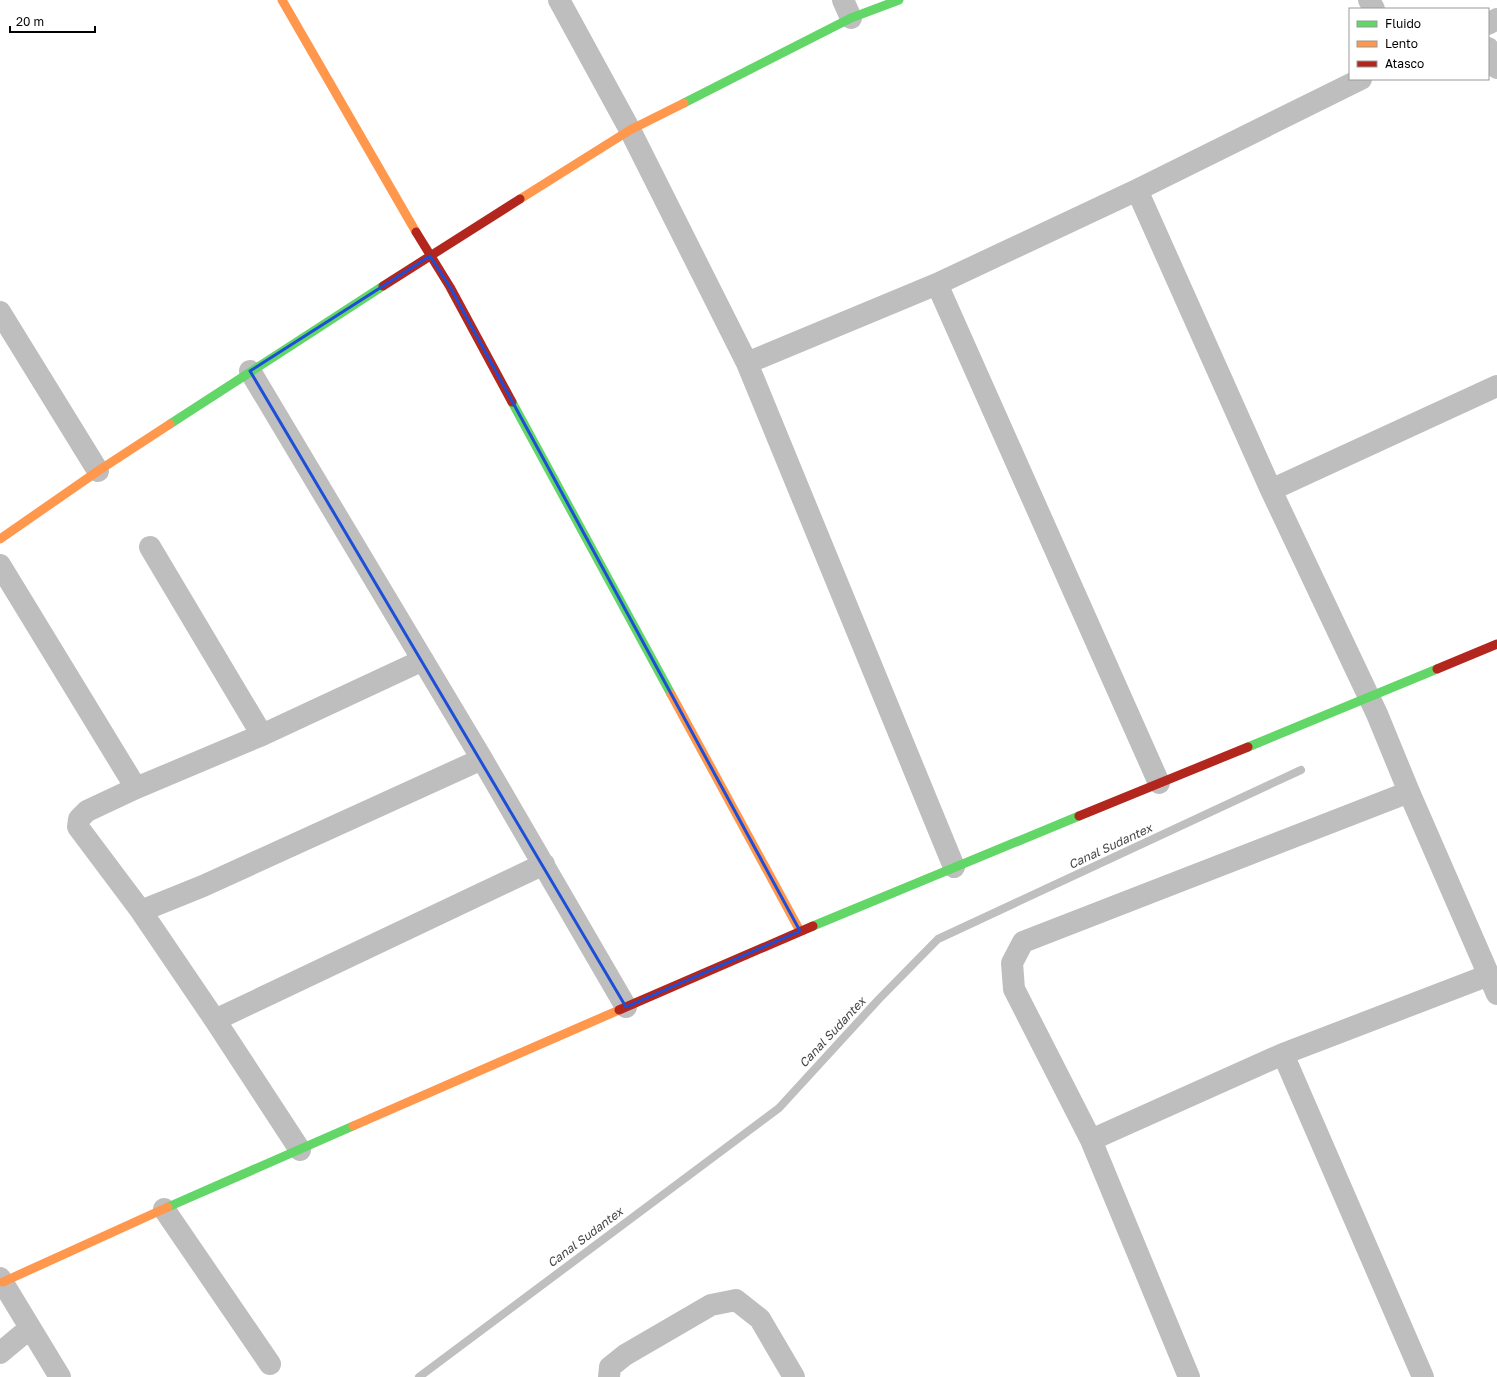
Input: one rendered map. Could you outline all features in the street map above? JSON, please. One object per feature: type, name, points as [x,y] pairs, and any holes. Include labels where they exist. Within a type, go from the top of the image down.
[{"type":"street","points":[[282,0],[430,256],[450,287],[800,931]]},
{"type":"street","points":[[559,0],[630,130],[747,363],[954,867]]},
{"type":"street","points":[[0,539],[98,471],[250,371],[630,130],[847,9],[899,0]]},
{"type":"street","points":[[1489,50],[1497,68]]},
{"type":"street","points":[[747,363],[937,284],[1137,190],[1359,80]]},
{"type":"street","points":[[1090,1140],[1283,1054],[1493,985],[1373,705],[1271,490],[1137,190]]},
{"type":"street","points":[[937,284],[1159,783]]},
{"type":"street","points":[[0,312],[98,471]]},
{"type":"street","points":[[250,371],[482,758],[626,1007]]},
{"type":"street","points":[[1271,490],[1497,386]]},
{"type":"street","points":[[150,547],[262,735]]},
{"type":"street","points":[[0,565],[136,788]]},
{"type":"street","points":[[60,1377],[2,1280],[800,931],[1159,783],[1373,705],[1497,644]]},
{"type":"street","points":[[300,1150],[215,1020],[141,911],[78,828],[79,819],[87,811],[136,788],[262,735],[423,660]]},
{"type":"street","points":[[141,911],[203,886],[482,758]]},
{"type":"street","points":[[1189,1377],[1090,1140],[1014,989],[1012,963],[1023,942],[1406,783]]},
{"type":"street","points":[[215,1020],[544,864]]},
{"type":"street","points":[[1283,1054],[1423,1377]]},
{"type":"street","points":[[164,1209],[270,1364]]},
{"type":"street","points":[[609,1377],[610,1367],[625,1355],[711,1305],[736,1300],[760,1319],[794,1377]]},
{"type":"street","points":[[0,1353],[30,1328]]},
{"type":"highlighted area","points":[[430,256],[450,287],[800,931],[626,1007],[250,371]]},
{"type":"waterway","name":"Canal Sudantex","points":[[419,1377],[779,1108],[879,999],[938,939],[1301,770]]},
{"type":"traffic: fast","points":[[684,103],[851,18],[899,0]]},
{"type":"traffic: fast","points":[[170,424],[383,286]]},
{"type":"traffic: fast","points":[[512,402],[671,694]]},
{"type":"traffic: fast","points":[[1248,747],[1437,669]]},
{"type":"traffic: fast","points":[[813,926],[1079,816]]},
{"type":"traffic: fast","points":[[168,1207],[353,1126]]},
{"type":"traffic: slow","points":[[282,0],[416,232]]},
{"type":"traffic: slow","points":[[520,199],[630,130],[684,103]]},
{"type":"traffic: slow","points":[[0,539],[98,471],[170,424]]},
{"type":"traffic: slow","points":[[671,694],[800,931]]},
{"type":"traffic: slow","points":[[353,1126],[619,1010]]},
{"type":"traffic: slow","points":[[3,1282],[168,1207]]},
{"type":"traffic: jam","points":[[383,286],[520,199]]},
{"type":"traffic: jam","points":[[416,232],[450,287],[512,402]]},
{"type":"traffic: jam","points":[[1437,669],[1497,644]]},
{"type":"traffic: jam","points":[[1079,816],[1248,747]]},
{"type":"traffic: jam","points":[[619,1010],[813,926]]}]
